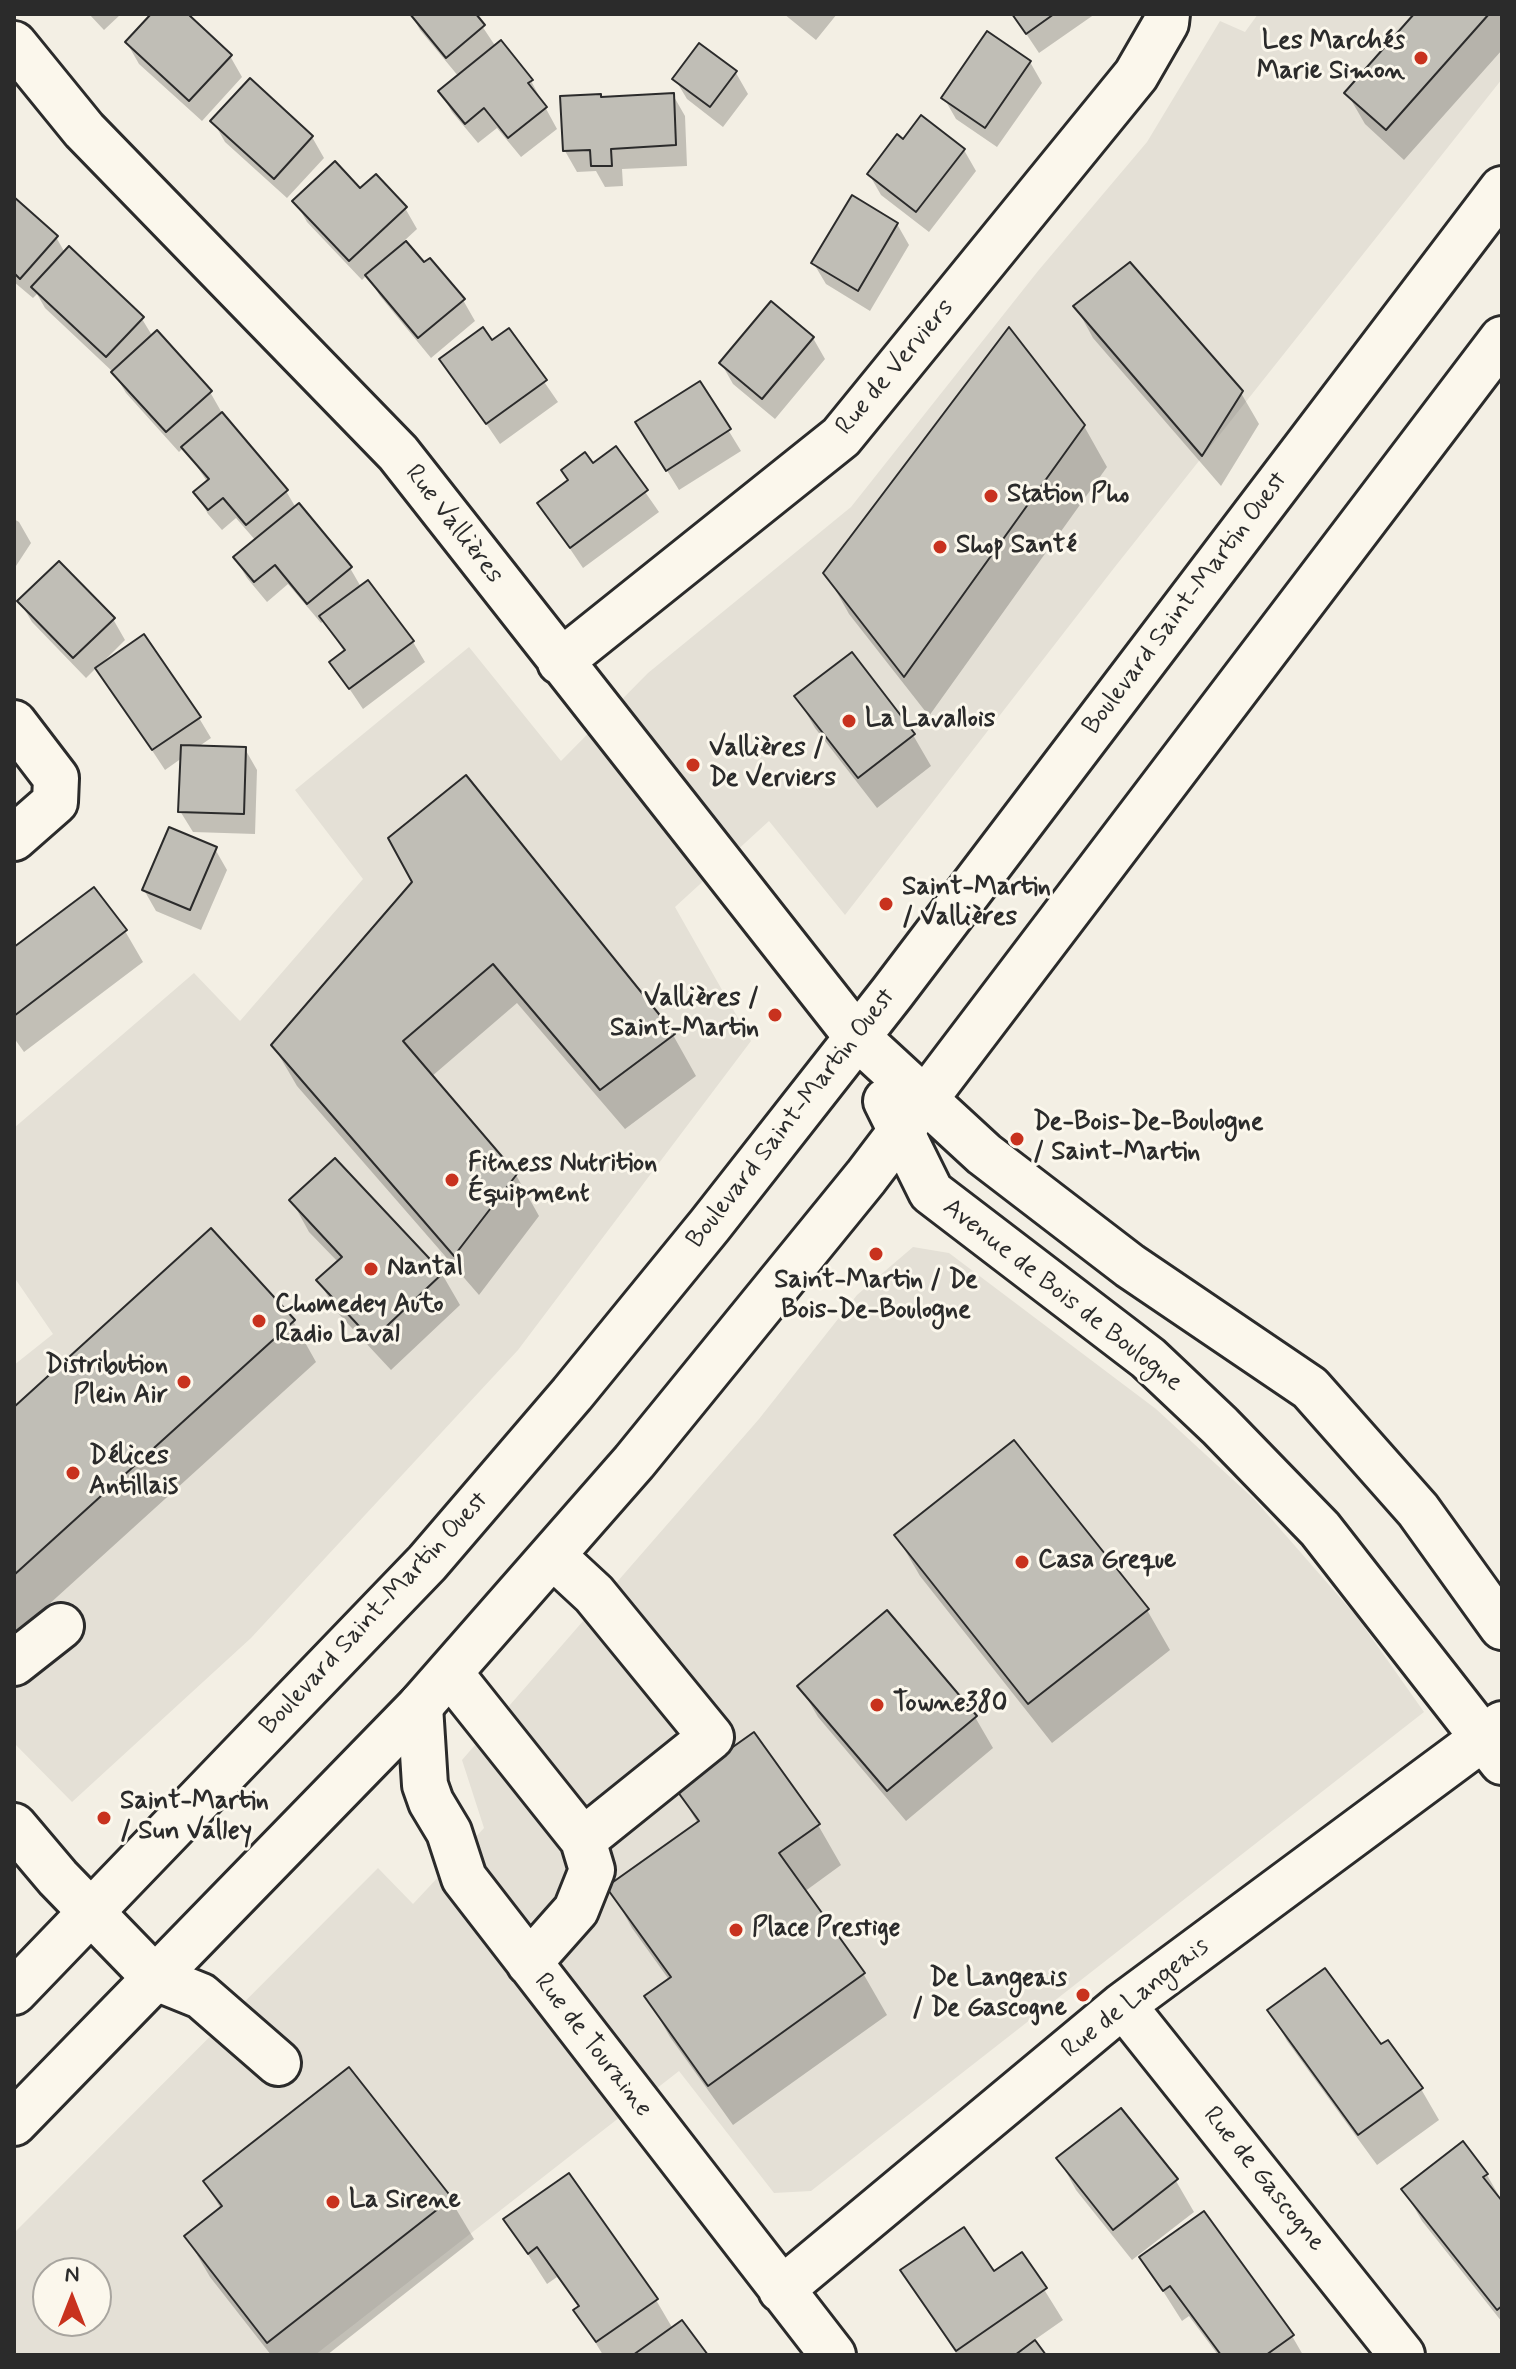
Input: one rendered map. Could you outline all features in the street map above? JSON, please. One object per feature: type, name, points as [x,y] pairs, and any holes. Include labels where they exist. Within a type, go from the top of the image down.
[{"type":"street","name":"Rue de Verviers","points":[[560,662],[841,437],[1136,75],[1166,23],[1167,14]]},
{"type":"street","name":"Rue Vallières","points":[[14,44],[84,130],[398,453],[857,1037]]},
{"type":"street","points":[[14,82],[84,130]]},
{"type":"street","name":"Boulevard Saint-Martin Ouest","points":[[14,1992],[375,1617],[479,1504],[667,1279],[857,1037],[1502,189]]},
{"type":"street","points":[[14,2123],[420,1706],[662,1428],[912,1116],[1502,339]]},
{"type":"street","points":[[14,723],[56,778],[55,802],[14,838]]},
{"type":"street","name":"Avenue de Bois de Boulogne","points":[[857,1037],[912,1116],[931,1192],[1148,1358],[1220,1426],[1320,1529],[1496,1742]]},
{"type":"street","name":"Avenue de Bois de Boulogne","points":[[912,1116],[984,1154],[1130,1266],[1310,1388],[1418,1510],[1502,1627]]},
{"type":"street","points":[[553,1556],[594,1594],[711,1737],[583,1840]]},
{"type":"street","points":[[14,1663],[61,1626]]},
{"type":"street","points":[[450,1673],[583,1840],[592,1870],[576,1910],[529,1963]]},
{"type":"street","name":"Rue de Touraine","points":[[420,1706],[426,1790],[449,1832],[464,1878],[833,2355]]},
{"type":"street","name":"Rue de Langeais","points":[[781,2290],[1123,2005],[1496,1742]]},
{"type":"street","points":[[14,1826],[90,1912],[154,1977],[201,1996],[278,2063]]},
{"type":"street","name":"Rue de Gascogne","points":[[1123,2005],[1402,2355]]},
{"type":"shaded area","points":[[1258,14],[1502,14],[1502,79],[1114,568],[845,915],[769,821],[675,907],[751,1041],[518,1350],[251,1638],[72,1802],[14,1743],[14,1365],[53,1334],[14,1277],[14,1128],[194,973],[240,1021],[363,879],[295,790],[469,647],[561,761],[648,673],[851,507],[1038,271],[1147,142],[1220,21],[1245,32]]},
{"type":"shaded area","points":[[913,1247],[949,1253],[1156,1409],[1254,1499],[1357,1617],[1424,1712],[811,2191],[774,2193],[679,2071],[315,2355],[14,2355],[14,2233],[378,1868],[413,1904],[484,1828],[462,1760],[759,1419],[857,1295]]},
{"type":"building","points":[[151,14],[188,14],[232,55],[189,101],[125,42]]},
{"type":"building","points":[[410,14],[476,14],[485,25],[446,58]]},
{"type":"building","points":[[1012,14],[1054,14],[1026,34]]},
{"type":"building","points":[[1414,14],[1489,14],[1386,130],[1344,93]]},
{"type":"building","points":[[987,31],[1031,61],[985,128],[941,98]]},
{"type":"building","points":[[501,40],[533,80],[528,83],[547,107],[508,138],[484,108],[465,124],[438,91]]},
{"type":"building","points":[[699,43],[737,71],[710,107],[672,79]]},
{"type":"building","points":[[250,78],[313,136],[274,179],[210,121]]},
{"type":"building","points":[[674,93],[676,145],[611,149],[612,166],[591,166],[590,150],[563,151],[560,96]]},
{"type":"building","points":[[921,115],[965,149],[916,212],[867,174],[897,134],[903,139]]},
{"type":"building","points":[[335,161],[360,188],[376,174],[407,207],[349,261],[292,201]]},
{"type":"building","points":[[852,195],[898,223],[858,291],[811,263]]},
{"type":"building","points":[[14,197],[58,236],[20,279],[14,273]]},
{"type":"building","points":[[406,241],[424,262],[430,258],[465,299],[418,338],[365,275]]},
{"type":"building","points":[[69,246],[144,317],[106,357],[31,287]]},
{"type":"building","points":[[1130,262],[1243,391],[1202,456],[1073,306]]},
{"type":"building","points":[[771,301],[814,337],[762,399],[719,363]]},
{"type":"building","points":[[483,327],[492,340],[509,328],[547,380],[486,424],[439,359]]},
{"type":"building","points":[[1009,327],[1085,425],[904,677],[823,573]]},
{"type":"building","points":[[157,330],[212,391],[166,432],[111,372]]},
{"type":"building","points":[[700,381],[731,429],[666,471],[635,422]]},
{"type":"building","points":[[222,412],[288,490],[246,525],[223,498],[208,510],[193,492],[209,479],[181,447]]},
{"type":"building","points":[[616,446],[648,490],[570,548],[537,503],[568,480],[561,470],[585,452],[593,463]]},
{"type":"building","points":[[299,503],[352,567],[307,604],[275,565],[254,582],[233,557]]},
{"type":"building","points":[[59,561],[115,618],[73,658],[17,601]]},
{"type":"building","points":[[368,580],[414,641],[349,689],[329,662],[345,650],[319,616]]},
{"type":"building","points":[[144,634],[201,717],[152,750],[95,668]]},
{"type":"building","points":[[852,652],[915,734],[858,778],[794,696]]},
{"type":"building","points":[[181,745],[246,747],[244,814],[178,812]]},
{"type":"building","points":[[466,775],[675,1034],[600,1090],[493,964],[403,1041],[517,1174],[454,1256],[271,1045],[412,882],[388,838]]},
{"type":"building","points":[[169,827],[217,847],[190,910],[142,890]]},
{"type":"building","points":[[94,887],[127,930],[14,1016],[14,947]]},
{"type":"building","points":[[335,1158],[443,1273],[372,1340],[316,1280],[342,1257],[289,1200]]},
{"type":"building","points":[[211,1228],[295,1320],[14,1575],[14,1407]]},
{"type":"building","points":[[1014,1440],[1149,1609],[1028,1704],[894,1535]]},
{"type":"building","points":[[887,1610],[977,1716],[887,1791],[797,1686]]},
{"type":"building","name":"Place Prestige","points":[[754,1732],[820,1824],[779,1853],[865,1973],[708,2086],[644,1996],[671,1977],[606,1887],[699,1821],[675,1788]]},
{"type":"building","points":[[1325,1968],[1381,2044],[1388,2040],[1423,2088],[1358,2135],[1267,2010]]},
{"type":"building","name":"La Sirene","points":[[349,2067],[452,2198],[267,2343],[184,2236],[222,2206],[203,2181]]},
{"type":"building","points":[[1121,2108],[1178,2179],[1113,2230],[1056,2158]]},
{"type":"building","points":[[1463,2141],[1488,2174],[1483,2177],[1502,2201],[1502,2306],[1497,2310],[1401,2189]]},
{"type":"building","points":[[569,2173],[658,2299],[596,2342],[573,2310],[579,2306],[537,2247],[528,2254],[503,2219]]},
{"type":"building","points":[[1204,2211],[1294,2335],[1266,2355],[1221,2355],[1170,2286],[1163,2291],[1139,2257]]},
{"type":"building","points":[[964,2227],[994,2271],[1022,2252],[1047,2288],[956,2351],[900,2270]]},
{"type":"building","points":[[682,2320],[708,2355],[633,2355]]},
{"type":"building","points":[[1035,2340],[1046,2355],[1015,2355]]},
{"type":"place","name":"Les Marchés Marie Simon","points":[[1421,58]]},
{"type":"place","name":"Station Pho","points":[[991,496]]},
{"type":"place","name":"Shop Santé","points":[[940,547]]},
{"type":"place","name":"La Lavallois","points":[[849,721]]},
{"type":"place","name":"Vallières / De Verviers","points":[[693,765]]},
{"type":"place","name":"Saint-Martin / Vallières","points":[[886,904]]},
{"type":"place","name":"Vallières / Saint-Martin","points":[[775,1015]]},
{"type":"place","name":"De-Bois-De-Boulogne / Saint-Martin","points":[[1017,1139]]},
{"type":"place","name":"Fitness Nutrition Équipment","points":[[452,1180]]},
{"type":"place","name":"Saint-Martin / De Bois-De-Boulogne","points":[[876,1254]]},
{"type":"place","name":"Nantal","points":[[371,1269]]},
{"type":"place","name":"Chomedey Auto Radio Laval","points":[[259,1321]]},
{"type":"place","name":"Distribution Plein Air","points":[[184,1382]]},
{"type":"place","name":"Délices Antillais","points":[[73,1473]]},
{"type":"place","name":"Casa Greque","points":[[1022,1562]]},
{"type":"place","name":"Towne380","points":[[877,1705]]},
{"type":"place","name":"Saint-Martin / Sun Valley","points":[[104,1818]]},
{"type":"place","name":"Place Prestige","points":[[736,1930]]},
{"type":"place","name":"De Langeais / De Gascogne","points":[[1083,1995]]},
{"type":"place","name":"La Sirene","points":[[333,2202]]}]
